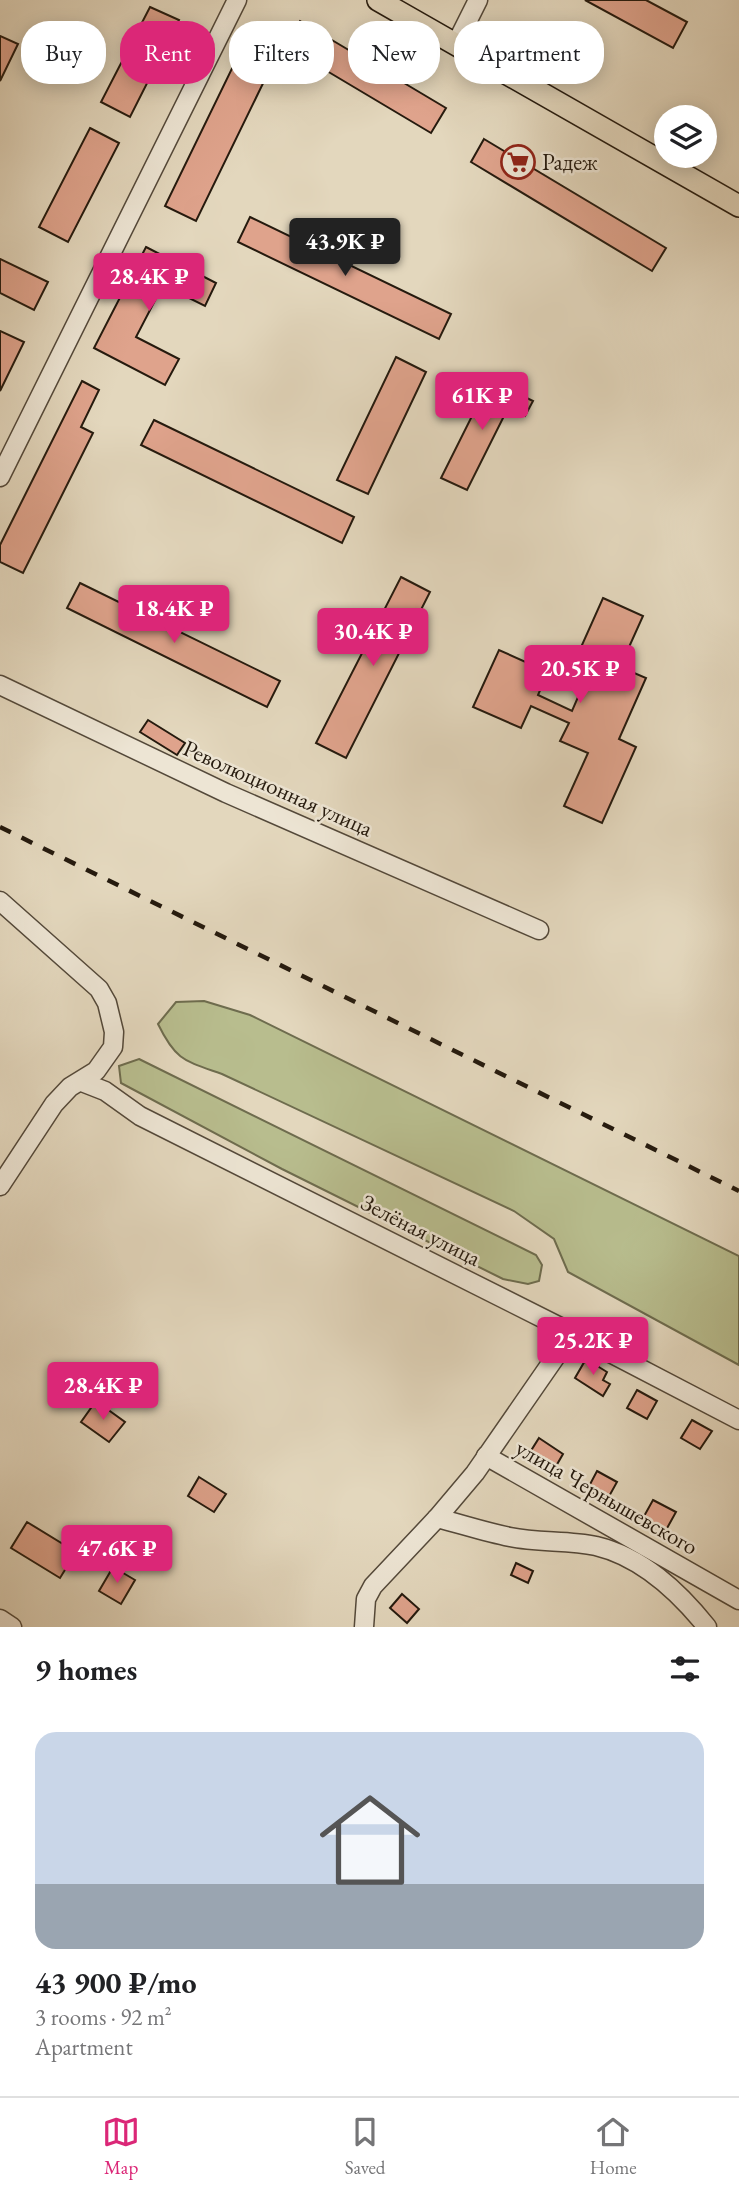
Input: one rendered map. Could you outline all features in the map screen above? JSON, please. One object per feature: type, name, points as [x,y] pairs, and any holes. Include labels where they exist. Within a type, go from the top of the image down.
[{"type":"main road","points":[[377,0],[454,43]]},
{"type":"main road","points":[[526,84],[739,206]]},
{"type":"street","points":[[0,477],[237,0]]},
{"type":"street","points":[[468,21],[478,0]]},
{"type":"street","name":"Революционная улица","points":[[0,685],[226,793],[539,930]]},
{"type":"street","points":[[0,901],[99,989],[107,1003],[114,1032],[113,1046],[96,1071],[70,1087],[54,1104],[0,1186]]},
{"type":"street","name":"Зелёная улица","points":[[82,1082],[106,1091],[140,1116],[739,1420]]},
{"type":"street","points":[[364,1627],[366,1599],[373,1586],[437,1518],[486,1456],[572,1333]]},
{"type":"street","name":"улица Чернышевского","points":[[486,1456],[739,1601]]},
{"type":"street","points":[[437,1518],[512,1538],[594,1545],[615,1552],[651,1571],[677,1591],[707,1627]]},
{"type":"street","points":[[0,1619],[12,1627]]},
{"type":"green space","points":[[204,1001],[250,1015],[739,1256],[739,1365],[568,1272],[554,1239],[514,1211],[183,1058],[170,1046],[158,1024],[176,1002]]},
{"type":"green space","points":[[139,1059],[536,1255],[542,1265],[539,1281],[528,1284],[503,1279],[282,1169],[121,1083],[119,1066]]},
{"type":"building","points":[[585,0],[646,0],[687,22],[673,48]]},
{"type":"building","points":[[150,7],[179,20],[178,21],[143,21]]},
{"type":"building","points":[[0,36],[18,44],[0,81]]},
{"type":"building","points":[[334,41],[348,50],[348,84],[334,75]]},
{"type":"building","points":[[120,65],[120,84],[147,84],[130,117],[101,102]]},
{"type":"building","points":[[229,75],[229,84],[263,84],[196,221],[165,206]]},
{"type":"building","points":[[349,84],[406,84],[446,108],[431,133]]},
{"type":"building","points":[[90,128],[119,143],[68,242],[39,227]]},
{"type":"building","points":[[484,139],[666,248],[652,271],[471,162]]},
{"type":"building","points":[[250,217],[451,314],[439,339],[238,242]]},
{"type":"building","points":[[146,247],[216,283],[205,306],[163,285],[136,337],[179,359],[165,385],[94,348]]},
{"type":"building","points":[[0,259],[48,282],[34,310],[0,293]]},
{"type":"building","points":[[0,331],[24,342],[0,391]]},
{"type":"building","points":[[396,357],[426,372],[368,494],[337,480]]},
{"type":"building","points":[[490,380],[533,401],[525,416],[508,408],[467,490],[441,478]]},
{"type":"building","points":[[82,381],[99,390],[81,427],[93,433],[23,573],[0,562],[0,545]]},
{"type":"building","points":[[154,420],[354,517],[342,543],[141,445]]},
{"type":"building","points":[[401,577],[430,592],[346,758],[316,743]]},
{"type":"building","points":[[80,583],[280,681],[267,707],[67,608]]},
{"type":"building","points":[[603,598],[643,616],[620,667],[646,678],[619,739],[636,747],[602,823],[564,806],[588,753],[560,741],[569,723],[531,706],[521,728],[473,707],[499,650],[548,672],[538,695],[572,711],[585,681],[569,674]]},
{"type":"building","points":[[148,720],[185,743],[177,755],[140,732]]},
{"type":"building","points":[[586,1359],[607,1372],[603,1380],[610,1384],[603,1396],[575,1378]]},
{"type":"building","points":[[637,1390],[657,1401],[647,1419],[627,1408]]},
{"type":"building","points":[[96,1401],[125,1422],[109,1442],[81,1422]]},
{"type":"building","points":[[692,1420],[712,1431],[700,1449],[681,1438]]},
{"type":"building","points":[[539,1438],[563,1454],[552,1473],[527,1457]]},
{"type":"building","points":[[597,1471],[617,1482],[607,1500],[587,1490]]},
{"type":"building","points":[[199,1477],[226,1494],[214,1512],[188,1496]]},
{"type":"building","points":[[653,1500],[676,1512],[666,1530],[643,1518]]},
{"type":"building","points":[[27,1522],[76,1552],[60,1578],[11,1548]]},
{"type":"building","points":[[516,1563],[533,1571],[528,1583],[511,1575]]},
{"type":"building","points":[[113,1567],[135,1580],[121,1604],[99,1591]]},
{"type":"building","points":[[402,1594],[419,1609],[407,1623],[390,1608]]},
{"type":"railway","points":[[0,827],[739,1191]]},
{"type":"place","name":"Радеж","points":[[518,162]]}]
